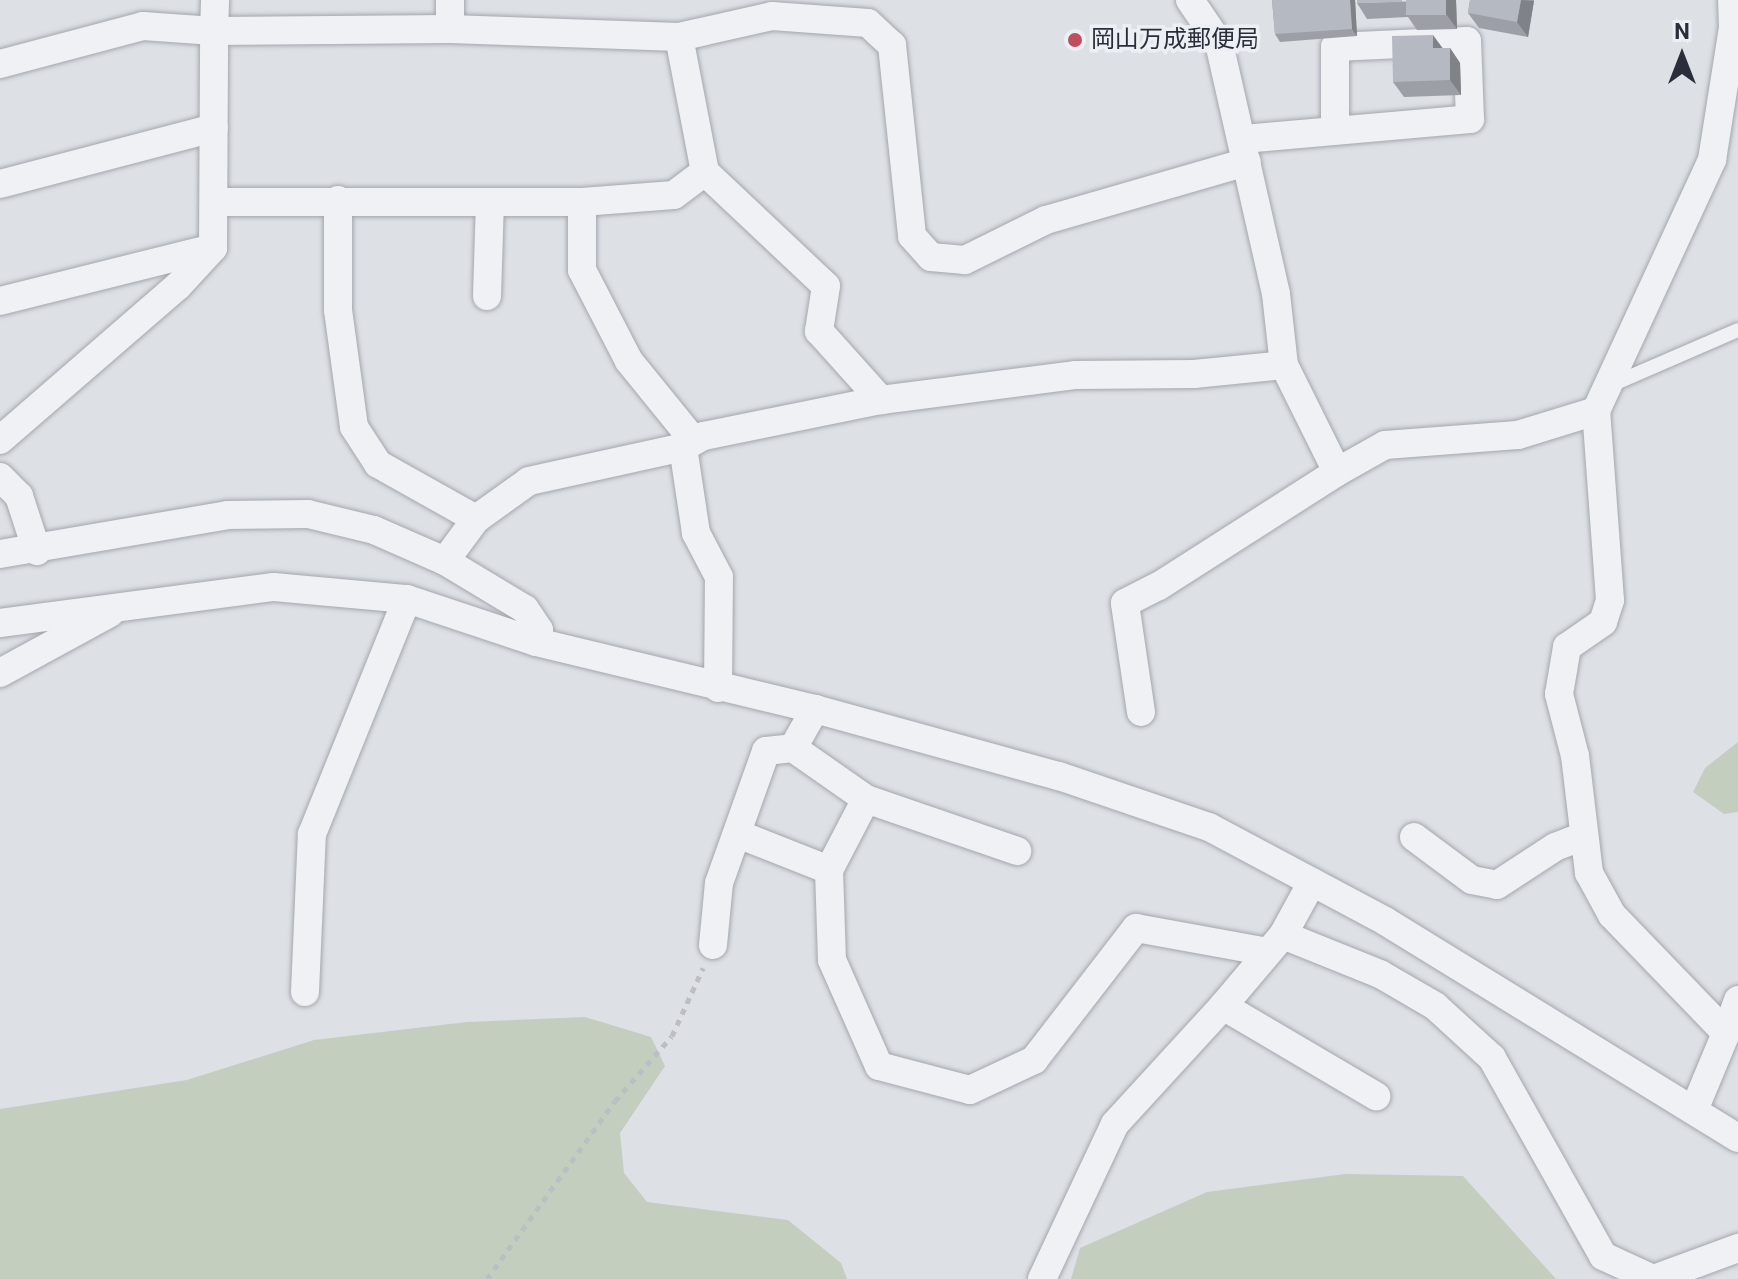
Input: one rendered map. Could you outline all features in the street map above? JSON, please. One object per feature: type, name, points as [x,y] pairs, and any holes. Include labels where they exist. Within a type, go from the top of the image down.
[{"type":"street","points":[[0,440],[178,286],[213,248],[215,0]]},
{"type":"street","points":[[450,0],[450,29]]},
{"type":"street","points":[[1190,0],[1219,43],[1276,294],[1284,365],[1337,472]]},
{"type":"street","points":[[1726,1033],[1612,915],[1589,873],[1575,756],[1559,694],[1567,647],[1603,622],[1610,600],[1601,399],[1712,160],[1733,28],[1732,0]]},
{"type":"street","points":[[0,64],[143,26],[214,31],[450,29],[679,37],[772,16],[868,23],[892,45],[912,236],[931,257],[965,260],[1046,220],[1245,150],[1335,128],[1470,119],[1467,41],[1335,47],[1335,128]]},
{"type":"street","points":[[679,37],[705,172],[826,286],[819,331],[881,400]]},
{"type":"street","points":[[0,184],[214,128]]},
{"type":"street","points":[[215,202],[582,202],[674,195],[705,172]]},
{"type":"street","points":[[338,200],[338,310],[354,427],[378,464],[476,519]]},
{"type":"street","points":[[487,296],[490,202]]},
{"type":"street","points":[[582,202],[582,270],[629,361],[688,444],[696,533],[719,577],[718,688]]},
{"type":"street","points":[[0,301],[213,248]]},
{"type":"street","points":[[445,561],[476,519],[529,481],[594,463],[630,463],[688,444],[881,400],[1076,375],[1194,374],[1284,365]]},
{"type":"street","points":[[1141,712],[1125,603],[1159,586],[1337,472],[1385,445],[1518,435],[1601,399]]},
{"type":"street","points":[[0,477],[19,496],[37,551]]},
{"type":"street","points":[[0,554],[37,551],[228,515],[308,514],[374,530],[445,561],[525,609],[539,630],[536,642]]},
{"type":"street","points":[[0,623],[274,587],[407,599],[536,642],[815,709],[1059,776],[1209,827],[1312,882],[1738,1138]]},
{"type":"street","points":[[305,992],[312,834],[407,599]]},
{"type":"street","points":[[0,673],[124,605]]},
{"type":"street","points":[[793,748],[815,709]]},
{"type":"street","points":[[713,945],[719,883],[766,751],[793,748],[866,799],[1017,851]]},
{"type":"street","points":[[866,799],[829,870],[832,960],[879,1066],[970,1090],[1034,1060],[1136,928],[1275,944],[1380,974],[1435,1006],[1492,1058],[1603,1256],[1654,1279],[1728,1253]]},
{"type":"street","points":[[738,834],[829,870]]},
{"type":"street","points":[[1414,837],[1472,880],[1497,885],[1555,847],[1584,836]]},
{"type":"street","points":[[1042,1279],[1115,1124],[1275,944],[1312,882]]},
{"type":"street","points":[[1694,1110],[1738,1000]]},
{"type":"street","points":[[1223,1006],[1376,1096]]},
{"type":"lane","points":[[1601,399],[1738,330]]},
{"type":"path","points":[[487,1279],[615,1101],[672,1036],[713,945]]},
{"type":"green space","points":[[1738,742],[1738,812],[1724,814],[1693,792],[1705,768]]},
{"type":"green space","points":[[585,1017],[651,1037],[665,1066],[620,1133],[624,1173],[647,1202],[788,1220],[841,1263],[847,1279],[0,1279],[0,1109],[187,1080],[314,1040],[467,1022]]},
{"type":"green space","points":[[1346,1174],[1463,1176],[1556,1279],[1071,1279],[1080,1248],[1207,1192]]},
{"type":"building","points":[[1272,0],[1350,0],[1352,29],[1275,34]]},
{"type":"building","points":[[1357,0],[1402,0],[1402,2],[1357,3]]},
{"type":"building","points":[[1406,0],[1446,0],[1446,15],[1406,15]]},
{"type":"building","points":[[1470,0],[1521,0],[1517,22],[1468,13]]},
{"type":"building","points":[[1433,35],[1433,48],[1450,48],[1450,80],[1393,82],[1392,36]]},
{"type":"place","name":"岡山万成郵便局","points":[[1075,40]]}]
